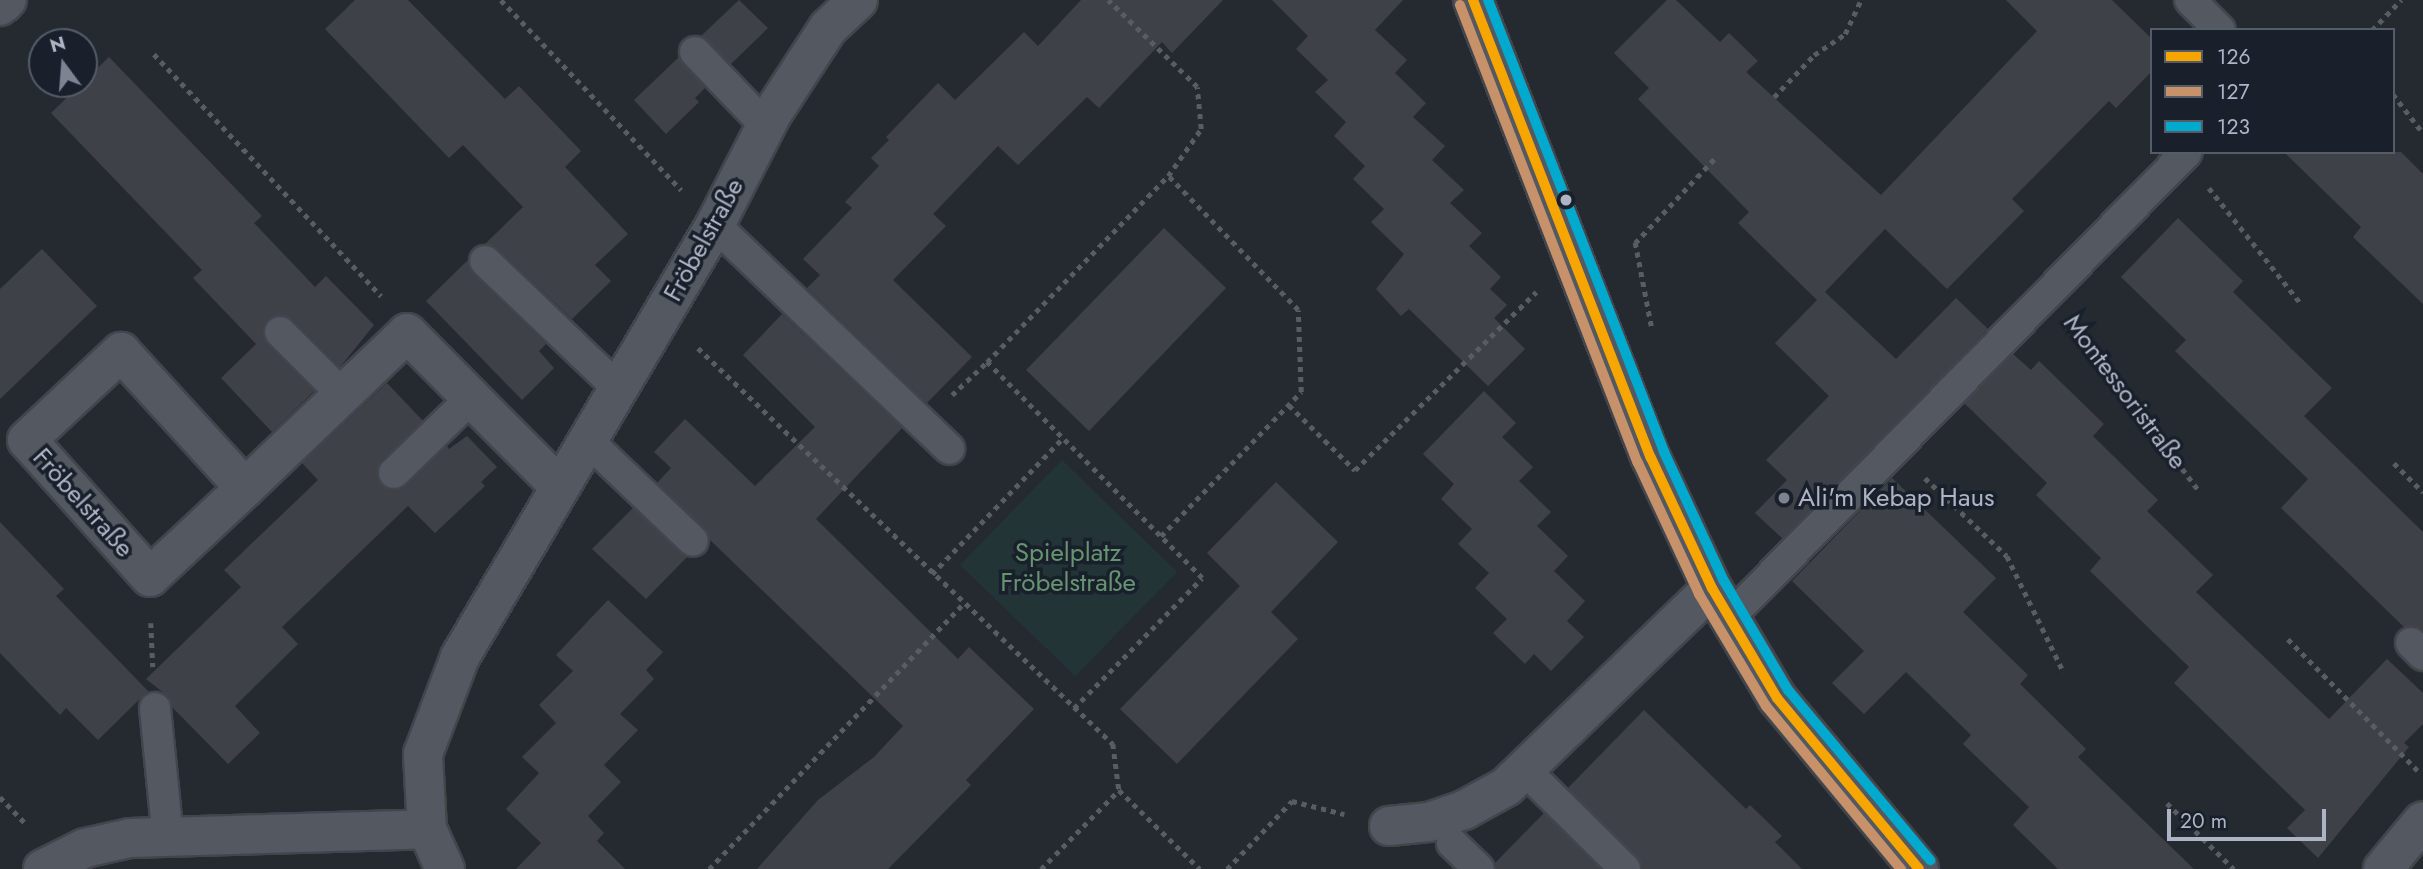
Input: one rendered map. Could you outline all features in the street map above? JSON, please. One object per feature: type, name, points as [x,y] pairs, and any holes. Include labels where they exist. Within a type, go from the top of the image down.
[{"type":"street","points":[[0,6],[7,0]]},
{"type":"street","name":"Fröbelstraße","points":[[445,869],[427,829],[423,754],[460,657],[715,225],[766,126],[828,29],[858,0]]},
{"type":"street","points":[[1473,0],[1651,458],[1721,603],[1777,698],[1919,869]]},
{"type":"street","points":[[407,333],[559,487]]},
{"type":"street","name":"Fröbelstraße","points":[[245,488],[121,352],[27,440],[150,577],[245,488],[343,395],[407,333]]},
{"type":"street","points":[[1390,825],[1429,822],[1464,810],[1506,787],[1721,603]]},
{"type":"street","points":[[2383,869],[2423,821]]},
{"type":"street","points":[[43,869],[85,848],[130,838],[427,829]]},
{"type":"lane","points":[[2190,0],[2218,28]]},
{"type":"lane","points":[[695,52],[766,126]]},
{"type":"lane","points":[[1721,603],[1895,449],[2185,154]]},
{"type":"lane","points":[[715,225],[949,449]]},
{"type":"lane","points":[[485,261],[618,388]]},
{"type":"lane","points":[[280,332],[343,395]]},
{"type":"lane","points":[[394,473],[471,398]]},
{"type":"lane","points":[[587,440],[692,541]]},
{"type":"lane","points":[[155,708],[168,838]]},
{"type":"lane","points":[[1524,769],[1625,869]]},
{"type":"lane","points":[[1452,843],[1479,869]]},
{"type":"path","points":[[501,0],[715,225]]},
{"type":"path","points":[[1074,708],[1202,578],[987,362],[1168,176],[1201,129],[1197,87],[1108,0]]},
{"type":"path","points":[[1774,97],[1814,55],[1844,34],[1861,0]]},
{"type":"path","points":[[2374,28],[2401,0]]},
{"type":"path","points":[[154,54],[390,305],[407,333]]},
{"type":"path","points":[[2395,97],[2423,133]]},
{"type":"path","points":[[2185,154],[2302,305]]},
{"type":"path","points":[[1612,357],[1654,324],[1635,243],[1715,158]]},
{"type":"path","points":[[1161,536],[1301,393],[1298,310],[1168,176]]},
{"type":"path","points":[[1289,405],[1354,470],[1538,290],[1576,264]]},
{"type":"path","name":"Montessoristraße","points":[[2050,292],[2200,492]]},
{"type":"path","points":[[662,314],[963,604],[1113,744],[1119,790],[1200,869]]},
{"type":"path","points":[[932,574],[1063,438]]},
{"type":"path","points":[[1895,449],[2007,556],[2064,673]]},
{"type":"path","points":[[2394,463],[2423,492]]},
{"type":"path","points":[[150,577],[155,708]]},
{"type":"path","points":[[709,869],[963,604]]},
{"type":"path","points":[[2288,639],[2423,776]]},
{"type":"path","points":[[1041,869],[1119,790]]},
{"type":"path","points":[[1227,869],[1292,801],[1390,825]]},
{"type":"path","points":[[2167,803],[2234,869]]},
{"type":"green space","name":"Spielplatz Fröbelstraße","points":[[1062,460],[1177,572],[1075,676],[960,565]]},
{"type":"building","points":[[355,0],[408,0],[505,99],[519,86],[581,151],[565,167],[628,234],[595,265],[611,281],[572,319],[497,248],[485,244],[523,207],[463,145],[449,158],[325,29]]},
{"type":"building","points":[[739,0],[768,28],[731,64],[701,36]]},
{"type":"building","points":[[1081,0],[1223,0],[1172,53],[1162,42],[1099,108],[1087,97],[1018,165],[998,146],[933,214],[946,226],[893,280],[972,357],[927,403],[807,288],[820,275],[803,259],[852,208],[845,202],[879,166],[871,158],[889,140],[886,137],[938,83],[955,100],[1024,32],[1038,46]]},
{"type":"building","points":[[1272,0],[1403,0],[1375,30],[1407,60],[1395,73],[1426,103],[1413,117],[1445,146],[1432,160],[1464,190],[1450,203],[1482,233],[1469,246],[1501,277],[1490,289],[1507,305],[1494,318],[1525,349],[1488,386],[1409,309],[1401,316],[1376,289],[1404,254],[1371,222],[1384,209],[1353,179],[1365,166],[1334,136],[1346,122],[1315,92],[1328,80],[1296,49],[1308,36]]},
{"type":"building","points":[[1667,0],[1676,0],[1720,42],[1729,33],[1758,61],[1746,72],[1881,195],[2037,31],[2006,0],[2112,0],[2150,37],[2150,73],[2116,108],[2109,101],[2012,199],[2024,211],[1947,289],[1885,229],[1825,292],[1896,359],[1956,298],[1988,329],[1783,539],[1755,513],[1787,480],[1766,460],[1829,396],[1775,343],[1817,300],[1738,223],[1749,212],[1638,99],[1649,88],[1614,53]]},
{"type":"building","points":[[109,57],[262,216],[254,223],[315,287],[326,276],[374,325],[340,367],[292,319],[276,315],[267,320],[263,328],[267,344],[314,391],[272,432],[221,378],[256,344],[193,278],[202,270],[51,113],[67,98],[98,98],[98,68]]},
{"type":"building","points":[[679,57],[705,88],[695,98],[699,102],[666,134],[634,100]]},
{"type":"building","points":[[2401,152],[2423,174],[2423,304],[2353,237],[2361,227],[2286,154]]},
{"type":"building","points":[[2178,218],[2243,281],[2233,292],[2332,388],[2304,416],[2423,532],[2423,630],[2404,627],[2281,508],[2308,479],[2175,351],[2186,340],[2121,277]]},
{"type":"building","points":[[1164,228],[1226,288],[1089,431],[1026,370]]},
{"type":"building","points":[[42,249],[97,306],[0,399],[0,289]]},
{"type":"building","points":[[468,260],[473,274],[546,344],[539,351],[554,368],[522,400],[426,301]]},
{"type":"building","points":[[782,314],[902,428],[816,519],[958,659],[969,647],[1034,709],[966,780],[971,785],[888,869],[757,869],[818,800],[874,757],[903,726],[710,540],[705,528],[657,483],[671,468],[654,452],[685,419],[755,486],[815,427],[743,355]]},
{"type":"building","points":[[2013,354],[2031,370],[2039,361],[2104,424],[2093,436],[2158,500],[2147,511],[2213,575],[2196,592],[2329,719],[2387,659],[2423,693],[2423,724],[2404,743],[2409,747],[2318,858],[2287,828],[2305,810],[2174,683],[2189,667],[2090,571],[2101,558],[2036,495],[2047,483],[1964,403]]},
{"type":"building","points":[[387,383],[423,421],[381,461],[377,477],[382,486],[390,490],[406,486],[447,446],[449,449],[467,436],[497,467],[481,482],[485,486],[435,533],[408,506],[282,627],[298,644],[235,706],[260,733],[228,764],[172,707],[169,697],[146,679],[241,587],[224,570],[318,480],[302,463]]},
{"type":"building","points":[[1484,391],[1516,423],[1502,437],[1533,467],[1519,481],[1551,512],[1537,526],[1568,556],[1554,571],[1585,601],[1567,621],[1584,637],[1551,671],[1534,654],[1525,664],[1493,633],[1507,619],[1475,588],[1489,573],[1458,544],[1472,529],[1441,499],[1454,484],[1423,454]]},
{"type":"building","points":[[1892,478],[1996,578],[1963,612],[2028,675],[2020,684],[2086,749],[2078,757],[2194,869],[2058,869],[2013,825],[2029,807],[1963,744],[1971,735],[1906,672],[1864,714],[1832,683],[1864,651],[1792,581]]},
{"type":"building","points":[[1276,482],[1338,542],[1271,612],[1298,639],[1177,764],[1120,709],[1240,586],[1207,553]]},
{"type":"building","points":[[633,508],[687,557],[646,599],[592,549]]},
{"type":"building","points":[[0,522],[64,589],[56,596],[148,691],[98,740],[66,708],[60,715],[0,653]]},
{"type":"building","points":[[608,600],[663,652],[646,670],[654,679],[620,714],[638,730],[604,765],[621,782],[588,816],[604,833],[597,841],[625,869],[516,869],[541,843],[506,809],[539,773],[522,757],[556,723],[539,705],[573,671],[556,655]]},
{"type":"building","points":[[1644,710],[1746,809],[1750,805],[1782,836],[1775,842],[1802,869],[1642,869],[1637,857],[1568,788]]},
{"type":"building","points":[[1544,813],[1600,869],[1496,869],[1495,863]]},
{"type":"transit line","name":"126","points":[[1473,0],[1651,458],[1712,588],[1777,698],[1919,869]]},
{"type":"transit line","name":"123","points":[[1488,0],[1664,452],[1724,581],[1788,690],[1930,860]]},
{"type":"transit line","name":"127","points":[[1460,5],[1638,463],[1699,594],[1766,706],[1901,869]]},
{"type":"place","name":"Ali'm Kebap Haus","points":[[1784,498]]}]
